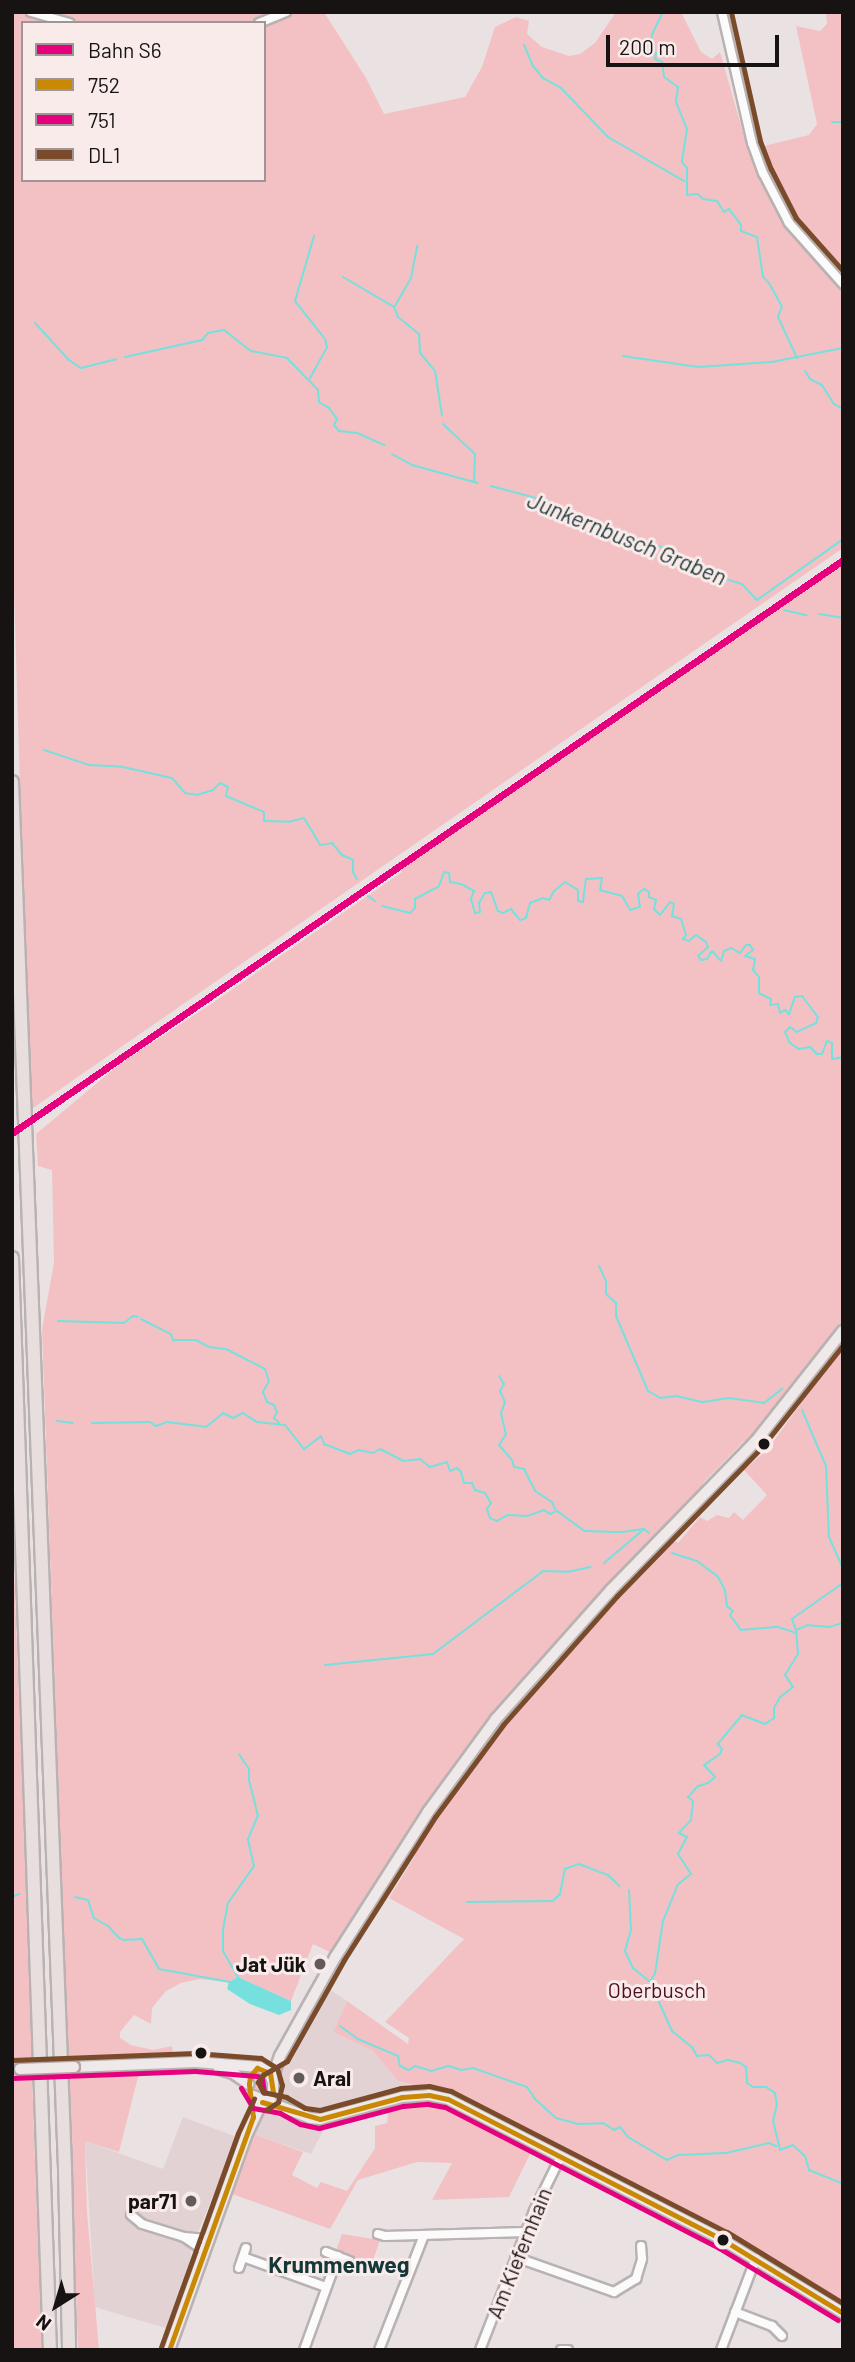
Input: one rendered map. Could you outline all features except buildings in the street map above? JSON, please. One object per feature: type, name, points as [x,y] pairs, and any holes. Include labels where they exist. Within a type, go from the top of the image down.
[{"type":"highway","points":[[12,782],[65,2170],[69,2350]]},
{"type":"highway","points":[[12,1258],[50,2350]]},
{"type":"main road","points":[[169,2350],[207,2239],[253,2118],[280,2056],[336,1956],[428,1812],[496,1719],[611,1590],[785,1409],[843,1331]]},
{"type":"main road","points":[[249,2084],[250,2076],[258,2067],[280,2056]]},
{"type":"main road","points":[[16,2069],[195,2062],[258,2067],[270,2073],[272,2079]]},
{"type":"main road","points":[[177,2064],[233,2073],[264,2098],[302,2116],[320,2119],[402,2097],[429,2095],[468,2107],[756,2258],[843,2313]]},
{"type":"street","points":[[31,12],[62,21]]},
{"type":"street","points":[[264,21],[286,12]]},
{"type":"street","points":[[722,12],[752,143],[763,173],[789,223],[843,284]]},
{"type":"street","name":"Am Kiefernhain","points":[[480,2350],[515,2257],[561,2156]]},
{"type":"street","points":[[131,2215],[142,2224],[184,2237],[207,2239]]},
{"type":"street","points":[[378,2234],[526,2232]]},
{"type":"street","points":[[379,2350],[424,2235]]},
{"type":"street","points":[[184,2237],[203,2250]]},
{"type":"street","points":[[515,2257],[614,2292],[636,2279],[642,2259],[641,2246]]},
{"type":"street","points":[[239,2268],[244,2252],[326,2287]]},
{"type":"street","points":[[326,2252],[349,2260]]},
{"type":"street","points":[[304,2350],[338,2256]]},
{"type":"street","points":[[721,2350],[756,2258]]},
{"type":"street","points":[[735,2312],[772,2326],[782,2336]]},
{"type":"street","points":[[561,2350],[568,2350]]},
{"type":"shaded area","points":[[326,1987],[347,2001],[333,2032],[373,2051],[398,2081],[414,2087],[329,2113],[314,2114],[282,2099],[277,2092],[285,2057]]},
{"type":"shaded area","points":[[278,2107],[310,2127],[326,2125],[311,2154],[253,2134],[263,2114]]},
{"type":"shaded area","points":[[183,2117],[237,2137],[191,2249],[190,2265],[169,2329],[95,2307],[85,2141],[163,2169]]},
{"type":"green space","points":[[12,12],[324,12],[366,78],[384,114],[465,97],[482,67],[495,27],[516,17],[529,21],[527,34],[542,47],[569,56],[580,54],[595,43],[616,12],[681,12],[701,52],[712,59],[720,52],[748,150],[809,135],[817,124],[796,26],[820,31],[827,24],[826,12],[843,12],[843,548],[30,1110],[12,526]]},
{"type":"green space","points":[[843,564],[843,1323],[752,1439],[744,1441],[704,1482],[699,1493],[534,1667],[493,1716],[417,1820],[332,1953],[313,1944],[291,2001],[238,1977],[229,1982],[199,1979],[181,1983],[166,1991],[152,2008],[151,2024],[134,2015],[120,2032],[120,2038],[131,2045],[153,2050],[172,2046],[173,2056],[68,2059],[42,1329],[54,1263],[52,1170],[38,1166],[36,1134],[121,1063],[402,872],[399,869]]},
{"type":"green space","name":"Oberbusch","points":[[843,1345],[843,2307],[738,2242],[467,2100],[398,2081],[373,2051],[333,2032],[347,2001],[408,2044],[409,2038],[385,2022],[464,1939],[389,1898],[415,1856],[412,1853],[437,1814],[544,1673],[614,1600],[675,1541],[678,1543],[700,1517],[707,1521],[717,1515],[729,1518],[734,1512],[743,1520],[767,1495],[744,1470],[768,1449]]},
{"type":"green space","points":[[12,1511],[14,1568],[33,2061],[12,2060]]},
{"type":"green space","points":[[139,2073],[119,2152],[85,2141],[87,2212],[99,2350],[78,2350],[69,2076]]},
{"type":"green space","points":[[258,2073],[268,2077],[266,2098],[257,2096],[254,2087]]},
{"type":"green space","points":[[32,2077],[42,2350],[12,2350],[12,2078]]},
{"type":"green space","points":[[423,2103],[450,2107],[533,2148],[509,2197],[432,2200],[452,2163],[417,2162],[358,2180],[330,2229],[232,2194],[253,2134],[303,2152],[292,2175],[317,2188],[321,2182],[347,2191],[375,2148],[375,2126],[387,2123],[389,2107]]},
{"type":"green space","points":[[342,2234],[380,2240],[369,2272],[350,2265],[352,2258],[336,2251]]},
{"type":"water","points":[[238,1977],[291,2001],[291,2010],[279,2015],[250,2004],[227,1989],[229,1982]]},
{"type":"waterway","points":[[663,12],[652,35],[649,50],[656,53],[655,59],[662,62],[664,77],[678,87],[676,102],[687,129],[682,162],[687,168],[687,195],[698,194],[703,199],[717,201],[724,212],[729,209],[741,225],[741,231],[757,237],[763,277],[782,306],[778,317],[797,358]]},
{"type":"waterway","points":[[524,45],[533,66],[543,78],[561,88],[608,137],[684,181]]},
{"type":"waterway","points":[[832,122],[843,122]]},
{"type":"waterway","points":[[310,378],[327,347],[325,339],[295,301],[314,236]]},
{"type":"waterway","points":[[395,306],[411,278],[417,246]]},
{"type":"waterway","points":[[343,277],[394,307],[398,317],[419,334],[420,353],[435,371],[442,415]]},
{"type":"waterway","name":"Junkernbusch Graben","points":[[35,323],[69,360],[81,368],[116,359]]},
{"type":"waterway","name":"Junkernbusch Graben","points":[[125,357],[202,340],[208,333],[224,330],[251,351],[287,358],[318,390],[319,402],[329,408],[337,419],[334,425],[339,431],[357,433],[384,445]]},
{"type":"waterway","points":[[623,356],[698,367],[772,362],[843,348]]},
{"type":"waterway","points":[[805,371],[810,379],[822,385],[834,404],[843,409]]},
{"type":"waterway","points":[[443,424],[475,454],[474,481]]},
{"type":"waterway","name":"Junkernbusch Graben","points":[[392,454],[412,465],[478,483]]},
{"type":"waterway","name":"Junkernbusch Graben","points":[[491,486],[547,501],[634,540],[662,547],[720,577],[742,584],[757,600],[843,539]]},
{"type":"waterway","name":"Junkernbusch Graben","points":[[784,610],[806,615]]},
{"type":"waterway","name":"Junkernbusch Graben","points":[[819,614],[843,618]]},
{"type":"waterway","points":[[44,750],[89,765],[123,767],[172,778],[185,793],[197,795],[213,790],[220,783],[228,787],[226,796],[264,812],[264,821],[288,822],[304,818],[320,845],[332,843],[342,855],[353,860],[353,872],[357,879]]},
{"type":"waterway","points":[[382,906],[410,913],[415,908],[415,899],[439,886],[444,872],[449,873],[450,882],[474,891],[471,899],[475,913],[480,912],[479,903],[485,893],[491,892],[498,911],[503,913],[511,909],[520,920],[526,918],[530,903],[543,898],[549,900],[554,891],[565,882],[578,890],[578,901],[583,902],[586,879],[602,878],[600,890],[622,896],[630,910],[640,907],[638,894],[644,889],[649,892],[649,897],[656,900],[654,909],[660,915],[670,902],[674,904],[672,916],[681,919],[686,935],[683,939],[689,941],[696,935],[706,942],[708,947],[698,956],[701,960],[707,959],[712,951],[721,961],[724,951],[731,948],[740,953],[746,945],[750,945],[753,950],[745,956],[755,959],[753,970],[759,977],[759,993],[771,999],[770,1005],[778,1004],[780,1013],[785,1010],[789,1014],[795,997],[802,996],[818,1017],[816,1023],[797,1032],[790,1027],[785,1032],[790,1043],[799,1049],[810,1047],[817,1054],[822,1054],[827,1041],[832,1043],[832,1059],[843,1057]]},
{"type":"waterway","points":[[368,896],[375,901]]},
{"type":"waterway","points":[[599,1266],[606,1281],[606,1294],[616,1303],[616,1316],[648,1391],[660,1398],[676,1396],[703,1402],[729,1398],[764,1403],[782,1389]]},
{"type":"waterway","points":[[58,1321],[124,1323],[133,1316],[138,1317]]},
{"type":"waterway","points":[[141,1319],[171,1334],[173,1340],[196,1340],[209,1347],[226,1349],[265,1369],[269,1381],[263,1392],[267,1402],[274,1405],[277,1412],[274,1418],[279,1423]]},
{"type":"waterway","points":[[499,1376],[504,1384],[500,1391],[505,1402],[501,1413],[506,1434],[499,1445],[512,1460],[514,1467],[524,1469],[535,1491],[552,1502],[555,1509]]},
{"type":"waterway","points":[[802,1410],[826,1466],[829,1537],[843,1568]]},
{"type":"waterway","points":[[92,1423],[150,1422],[156,1426],[167,1422],[206,1427],[223,1413],[233,1418],[243,1413],[257,1422],[285,1425],[304,1449],[321,1436],[324,1444],[350,1454],[359,1450],[373,1453],[380,1449],[404,1461],[420,1459],[430,1467],[447,1462],[450,1471],[457,1468],[461,1472],[464,1483],[472,1483],[475,1490],[485,1493],[491,1503],[487,1509],[490,1518],[497,1521],[508,1515],[527,1516],[544,1510],[550,1514],[557,1511],[585,1531],[622,1532],[644,1529],[649,1533]]},
{"type":"waterway","points":[[57,1421],[73,1423]]},
{"type":"waterway","points":[[604,1563],[643,1530]]},
{"type":"waterway","points":[[672,1553],[697,1561],[718,1577],[725,1590],[727,1606],[733,1611],[730,1615],[741,1630],[778,1627],[796,1633]]},
{"type":"waterway","points":[[325,1665],[433,1654],[543,1571],[567,1572],[590,1567]]},
{"type":"waterway","points":[[796,1630],[792,1619],[843,1583]]},
{"type":"waterway","points":[[843,1623],[829,1627],[808,1625],[796,1630],[798,1654],[785,1675],[793,1687],[780,1697],[774,1708],[774,1718],[765,1724],[742,1715],[718,1744],[722,1749],[720,1754],[704,1765],[715,1777],[698,1786],[688,1797],[693,1801],[691,1820],[679,1833],[687,1837],[678,1854],[691,1874],[678,1884],[663,1921],[655,1973],[650,1982],[672,2031],[692,2047],[697,2056],[709,2055],[717,2063],[728,2060],[740,2063],[746,2067],[747,2083],[753,2087],[766,2087],[775,2093],[777,2104],[773,2121],[780,2150],[793,2145],[805,2156],[809,2170],[843,2184]]},
{"type":"waterway","points":[[239,1754],[249,1769],[249,1781],[258,1816],[248,1839],[254,1866],[228,1903],[223,1930],[223,1951],[239,1979]]},
{"type":"waterway","points":[[467,1902],[553,1901],[560,1894],[565,1869],[579,1864],[608,1875],[620,1886]]},
{"type":"waterway","points":[[629,1890],[631,1930],[625,1951],[633,1968],[649,1981]]},
{"type":"waterway","points":[[12,1897],[19,1894]]},
{"type":"waterway","points":[[75,1897],[88,1900],[94,1918],[108,1926],[119,1938],[142,1939],[159,1969],[230,1982]]},
{"type":"waterway","points":[[340,2026],[358,2039],[398,2056],[400,2066],[409,2070],[415,2066],[431,2071],[449,2066],[461,2070],[473,2068],[527,2087],[535,2099],[556,2118],[579,2124],[603,2123],[614,2130],[620,2127],[628,2137],[667,2160],[678,2155],[726,2153],[769,2143],[776,2146]]},
{"type":"rail line","name":"S6","points":[[12,1133],[843,560]]},
{"type":"transit line","name":"DL1","points":[[731,12],[760,141],[771,169],[796,218],[843,271]]},
{"type":"transit line","name":"DL1","points":[[843,1345],[762,1447],[617,1596],[503,1725],[435,1817],[344,1960],[287,2061],[263,2075],[258,2082],[263,2092],[286,2097],[305,2108],[320,2110],[401,2088],[429,2086],[451,2091],[727,2232],[843,2303]]},
{"type":"transit line","name":"DL1","points":[[12,2060],[195,2053],[261,2058],[277,2068],[282,2085],[278,2102],[266,2110]]},
{"type":"transit line","name":"752","points":[[169,2350],[253,2117],[249,2084],[250,2076],[257,2068],[270,2073],[273,2092]]},
{"type":"transit line","name":"751","points":[[12,2078],[195,2071],[257,2076],[262,2078],[264,2093]]},
{"type":"transit line","name":"751","points":[[241,2088],[253,2108],[280,2113],[300,2124],[319,2128],[403,2106],[428,2104],[445,2107],[719,2248],[838,2320]]},
{"type":"transit line","name":"752","points":[[262,2102],[320,2119],[402,2097],[429,2095],[448,2099],[723,2240],[843,2313]]},
{"type":"transit line","name":"DL1","points":[[161,2347],[238,2133],[254,2098]]},
{"type":"place","name":"Jat Jük","points":[[320,1964]]},
{"type":"place","name":"Aral","points":[[299,2078]]},
{"type":"place","name":"par71","points":[[191,2201]]},
{"type":"district","name":"Krummenweg","points":[[339,2264]]}]
